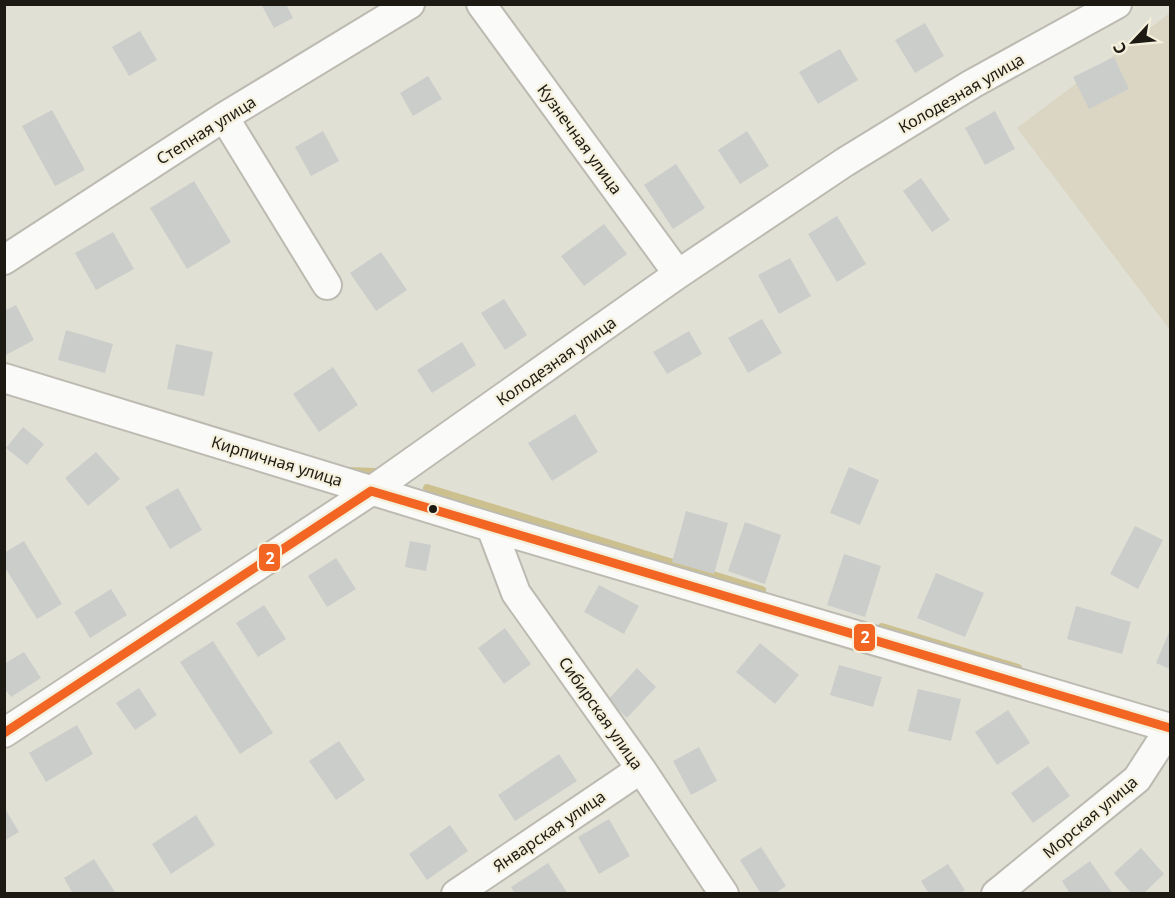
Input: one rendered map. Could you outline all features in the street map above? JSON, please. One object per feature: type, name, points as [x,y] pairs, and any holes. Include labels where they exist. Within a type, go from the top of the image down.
[{"type":"street","name":"Степная улица","points":[[4,260],[224,117],[410,4]]},
{"type":"street","name":"Кузнечная улица","points":[[481,4],[678,274]]},
{"type":"street","name":"Колодезная улица","points":[[4,733],[371,491],[678,274],[864,150],[972,84],[1117,4]]},
{"type":"street","points":[[224,117],[327,285]]},
{"type":"street","name":"Кирпичная улица","points":[[4,378],[490,527],[1170,728]]},
{"type":"street","name":"Сибирская улица","points":[[490,527],[516,593],[641,770],[724,894]]},
{"type":"street","name":"Морская улица","points":[[996,894],[1137,779],[1170,728]]},
{"type":"street","name":"Январская улица","points":[[456,894],[641,770]]},
{"type":"shaded area","points":[[1170,13],[1170,330],[1017,128]]},
{"type":"building","points":[[261,4],[286,4],[293,18],[274,28]]},
{"type":"building","points":[[925,23],[944,56],[915,73],[895,40]]},
{"type":"building","points":[[140,31],[157,60],[129,76],[112,47]]},
{"type":"building","points":[[840,49],[858,80],[818,104],[799,72]]},
{"type":"building","points":[[1114,57],[1129,89],[1089,109],[1073,77]]},
{"type":"building","points":[[428,76],[442,99],[413,116],[400,93]]},
{"type":"building","points":[[52,110],[85,170],[55,186],[22,126]]},
{"type":"building","points":[[995,111],[1015,149],[985,165],[965,128]]},
{"type":"building","points":[[323,131],[339,161],[311,176],[295,147]]},
{"type":"building","points":[[747,131],[769,166],[740,184],[718,150]]},
{"type":"building","points":[[676,164],[705,208],[673,229],[644,185]]},
{"type":"building","points":[[921,178],[950,220],[932,232],[903,191]]},
{"type":"building","points":[[194,181],[231,242],[187,269],[150,208]]},
{"type":"building","points":[[837,216],[866,264],[837,282],[808,234]]},
{"type":"building","points":[[604,224],[627,254],[584,286],[561,256]]},
{"type":"building","points":[[113,232],[134,269],[96,290],[75,253]]},
{"type":"building","points":[[381,252],[407,290],[376,311],[350,273]]},
{"type":"building","points":[[790,258],[811,296],[779,314],[758,275]]},
{"type":"building","points":[[504,299],[527,335],[505,350],[481,313]]},
{"type":"building","points":[[16,305],[34,340],[4,356],[4,311]]},
{"type":"building","points":[[762,319],[782,353],[748,373],[728,338]]},
{"type":"building","points":[[66,330],[113,344],[105,373],[58,360]]},
{"type":"building","points":[[689,331],[702,354],[667,374],[653,352]]},
{"type":"building","points":[[462,342],[476,365],[432,393],[417,370]]},
{"type":"building","points":[[176,344],[213,352],[204,396],[167,389]]},
{"type":"building","points":[[333,367],[358,405],[319,432],[293,394]]},
{"type":"building","points":[[575,414],[598,452],[552,481],[528,443]]},
{"type":"building","points":[[23,427],[44,444],[27,465],[6,448]]},
{"type":"building","points":[[96,452],[120,479],[88,506],[65,478]]},
{"type":"building","points":[[849,467],[879,480],[860,525],[830,513]]},
{"type":"building","points":[[178,488],[202,530],[170,549],[145,507]]},
{"type":"building","points":[[686,511],[728,523],[714,574],[672,562]]},
{"type":"building","points":[[745,522],[781,535],[765,584],[728,571]]},
{"type":"building","points":[[1135,526],[1163,540],[1138,589],[1110,574]]},
{"type":"building","points":[[24,541],[62,604],[37,619],[4,566],[4,553]]},
{"type":"building","points":[[410,541],[431,545],[426,571],[405,567]]},
{"type":"building","points":[[844,554],[881,566],[865,617],[827,605]]},
{"type":"building","points":[[336,558],[356,589],[327,607],[308,576]]},
{"type":"building","points":[[936,573],[984,593],[965,637],[917,618]]},
{"type":"building","points":[[599,585],[639,606],[624,634],[584,612]]},
{"type":"building","points":[[111,589],[127,615],[90,638],[74,612]]},
{"type":"building","points":[[264,605],[286,639],[258,657],[236,623]]},
{"type":"building","points":[[1076,606],[1131,622],[1122,654],[1067,639]]},
{"type":"building","points":[[505,628],[531,664],[504,684],[478,648]]},
{"type":"building","points":[[1170,630],[1170,669],[1156,663]]},
{"type":"building","points":[[213,641],[273,733],[240,754],[180,662]]},
{"type":"building","points":[[760,643],[799,675],[775,704],[736,672]]},
{"type":"building","points":[[24,652],[41,678],[11,697],[4,688],[4,664]]},
{"type":"building","points":[[839,665],[882,677],[873,707],[830,695]]},
{"type":"building","points":[[637,668],[656,687],[627,718],[608,700]]},
{"type":"building","points":[[139,688],[157,715],[135,730],[116,703]]},
{"type":"building","points":[[918,689],[961,699],[951,741],[908,731]]},
{"type":"building","points":[[1008,710],[1030,743],[997,765],[975,732]]},
{"type":"building","points":[[77,725],[93,754],[46,782],[29,753]]},
{"type":"building","points":[[339,741],[365,780],[336,800],[309,761]]},
{"type":"building","points":[[699,747],[717,781],[691,795],[673,761]]},
{"type":"building","points":[[559,754],[577,781],[515,821],[498,795]]},
{"type":"building","points":[[1048,766],[1070,796],[1033,823],[1011,793]]},
{"type":"building","points":[[4,807],[19,832],[4,841]]},
{"type":"building","points":[[196,815],[215,845],[171,874],[152,844]]},
{"type":"building","points":[[609,819],[630,856],[599,874],[578,837]]},
{"type":"building","points":[[450,825],[468,851],[427,880],[409,854]]},
{"type":"building","points":[[761,847],[786,886],[774,894],[761,894],[740,860]]},
{"type":"building","points":[[1141,848],[1164,874],[1143,894],[1132,894],[1114,873]]},
{"type":"building","points":[[94,859],[115,892],[112,894],[73,894],[64,878]]},
{"type":"building","points":[[1090,861],[1113,894],[1070,894],[1062,881]]},
{"type":"building","points":[[548,863],[568,894],[515,894],[511,887]]},
{"type":"building","points":[[948,864],[965,890],[959,894],[929,894],[921,881]]},
{"type":"waterway","points":[[349,471],[376,472]]},
{"type":"waterway","points":[[427,488],[762,590]]},
{"type":"waterway","points":[[882,627],[1018,668]]},
{"type":"transit line","name":"2","points":[[4,733],[371,491],[1170,728]]}]
